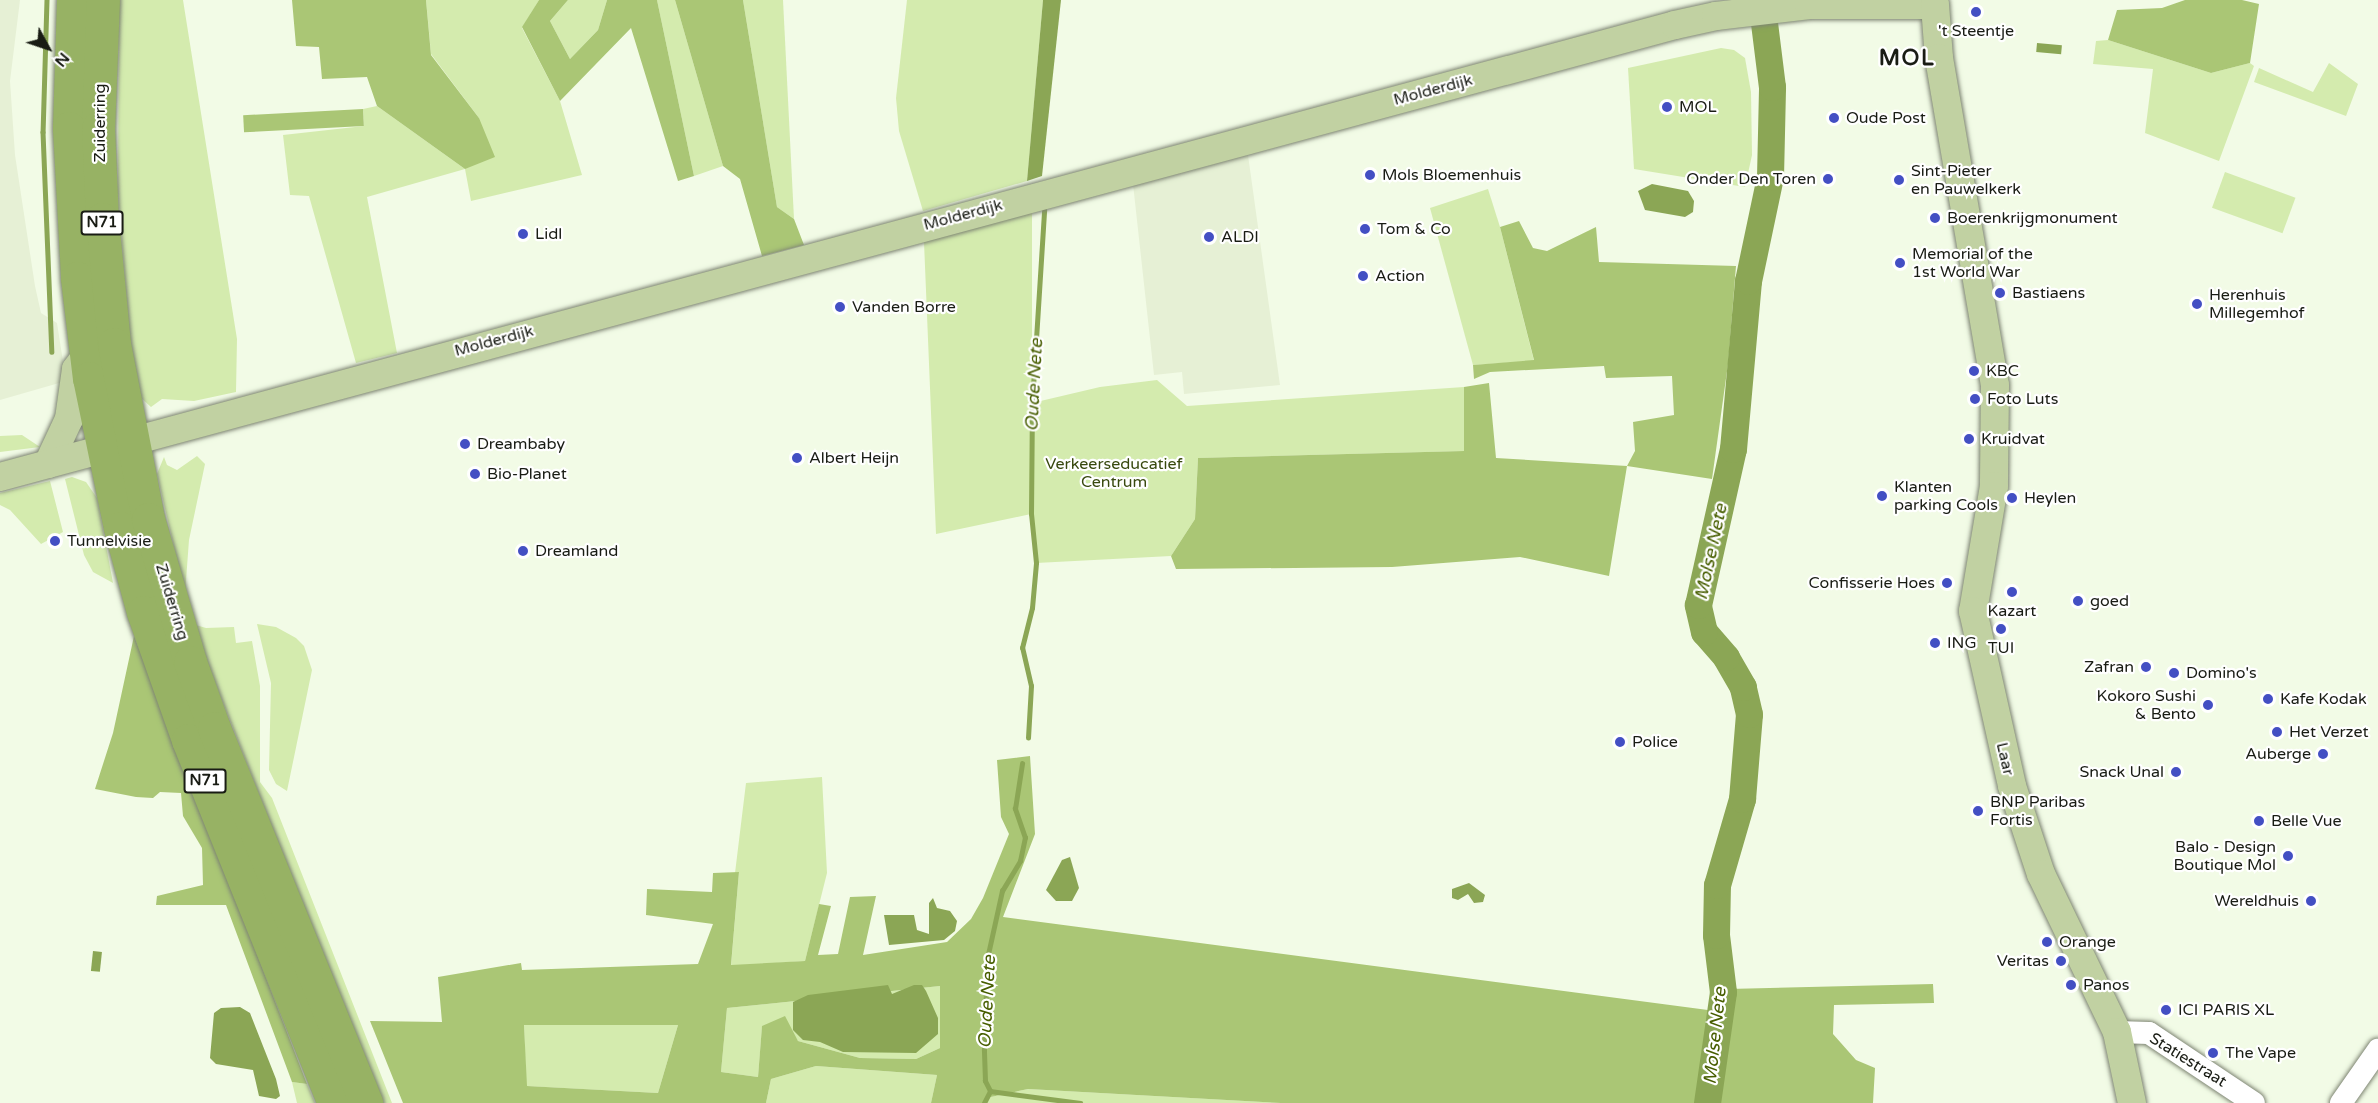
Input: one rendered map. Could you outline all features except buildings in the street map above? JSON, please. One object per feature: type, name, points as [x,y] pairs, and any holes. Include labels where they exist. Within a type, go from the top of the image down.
[{"type":"highway","name":"Zuiderring","points":[[73,0],[69,128],[72,208],[86,356],[117,447],[148,519],[190,662],[366,1103]]},
{"type":"highway","name":"Zuiderring","points":[[103,0],[98,128],[102,219],[114,344],[117,447],[131,570],[164,674],[334,1103]]},
{"type":"main road","name":"Molderdijk","points":[[0,477],[117,447],[335,383],[1675,25],[1716,16],[1809,5],[1935,2]]},
{"type":"main road","name":"Laar","points":[[1935,2],[1947,109],[1995,385],[1996,454],[1989,520],[1973,611],[2007,771],[2041,874],[2117,1032],[2132,1103]]},
{"type":"main road","points":[[48,464],[69,419],[76,369],[86,356]]},
{"type":"street","name":"Statiestraat","points":[[2117,1032],[2149,1034],[2254,1103]]},
{"type":"street","points":[[2341,1103],[2378,1050]]},
{"type":"shaded area","points":[[0,0],[20,0],[10,81],[15,155],[41,313],[57,323],[66,381],[0,400]]},
{"type":"shaded area","points":[[292,0],[426,0],[431,55],[479,118],[495,157],[465,169],[377,106],[367,77],[322,79],[319,47],[296,46]]},
{"type":"shaded area","points":[[539,0],[568,0],[550,21],[570,59],[598,30],[607,0],[657,0],[694,176],[678,181],[631,28],[560,101],[522,27]]},
{"type":"shaded area","points":[[675,0],[743,0],[777,207],[794,219],[804,245],[762,256],[740,179],[723,166]]},
{"type":"shaded area","points":[[1043,0],[1061,0],[1042,176],[1027,181]]},
{"type":"shaded area","points":[[2185,0],[2242,0],[2259,4],[2250,63],[2211,73],[2108,40],[2117,10],[2162,8]]},
{"type":"shaded area","points":[[2037,43],[2062,45],[2061,54],[2036,52]]},
{"type":"shaded area","points":[[363,109],[364,126],[244,132],[243,115]]},
{"type":"shaded area","points":[[1248,155],[1280,385],[1184,394],[1182,372],[1154,375],[1133,184]]},
{"type":"shaded area","points":[[1652,184],[1688,191],[1694,201],[1693,212],[1685,217],[1645,210],[1638,191]]},
{"type":"shaded area","points":[[1519,221],[1533,248],[1547,251],[1596,227],[1599,262],[1736,266],[1728,364],[1712,479],[1627,466],[1635,451],[1633,422],[1674,415],[1672,376],[1606,378],[1604,366],[1490,372],[1474,379],[1473,365],[1534,360],[1500,227]]},
{"type":"shaded area","points":[[1489,383],[1496,458],[1627,466],[1609,576],[1520,557],[1392,567],[1176,569],[1171,556],[1195,519],[1198,458],[1464,451],[1464,387]]},
{"type":"shaded area","points":[[134,636],[307,1084],[292,1082],[226,905],[156,905],[157,896],[203,885],[202,848],[183,816],[181,793],[160,792],[153,798],[95,789],[113,733]]},
{"type":"shaded area","points":[[1030,756],[1035,834],[1003,917],[1723,1012],[1728,989],[1933,984],[1934,1003],[1834,1005],[1833,1034],[1856,1060],[1875,1068],[1873,1103],[1281,1103],[1028,1089],[986,1098],[986,1103],[931,1103],[937,1075],[816,1066],[771,1079],[766,1103],[403,1103],[370,1021],[442,1022],[438,977],[521,963],[522,970],[698,964],[713,924],[646,915],[647,889],[712,892],[713,873],[739,872],[731,965],[805,961],[819,904],[831,906],[818,955],[838,954],[850,897],[876,896],[863,955],[947,942],[971,919],[983,898],[1009,834],[1001,817],[997,760]],"holes":[[[940,986],[940,1048],[916,1059],[860,1058],[798,1041],[785,1016],[762,1026],[758,1077],[721,1072],[727,1008]],[[524,1025],[678,1025],[658,1093],[527,1086]]]},
{"type":"shaded area","points":[[1070,857],[1079,888],[1072,901],[1056,901],[1046,890],[1062,860]]},
{"type":"shaded area","points":[[1469,883],[1485,895],[1483,902],[1474,903],[1468,894],[1458,900],[1452,898],[1452,889]]},
{"type":"shaded area","points":[[933,898],[937,908],[950,911],[957,921],[955,931],[944,940],[889,945],[884,915],[914,915],[917,930],[929,934],[929,903]]},
{"type":"shaded area","points":[[93,951],[102,952],[100,972],[91,971]]},
{"type":"shaded area","points":[[888,985],[892,994],[914,985],[922,985],[938,1018],[938,1034],[916,1053],[843,1052],[820,1042],[803,1040],[793,1030],[793,1002],[808,995]]},
{"type":"shaded area","points":[[240,1007],[250,1013],[276,1079],[280,1096],[276,1099],[259,1096],[253,1070],[216,1064],[210,1058],[214,1013],[221,1008]]},
{"type":"green space","points":[[119,0],[183,0],[237,339],[236,392],[194,401],[162,399],[151,407],[140,397],[131,351],[118,193]]},
{"type":"green space","points":[[426,0],[539,0],[522,28],[560,101],[582,175],[471,201],[465,169],[479,118],[431,54]]},
{"type":"green space","points":[[568,0],[607,0],[598,30],[570,59],[550,21]]},
{"type":"green space","points":[[657,0],[675,0],[723,166],[694,176]]},
{"type":"green space","points":[[743,0],[783,0],[794,219],[777,207]]},
{"type":"green space","points":[[907,0],[1043,0],[1027,181],[923,211],[899,131],[896,98]]},
{"type":"green space","points":[[2108,40],[2211,73],[2250,63],[2254,66],[2219,161],[2145,133],[2153,69],[2093,64],[2096,41]]},
{"type":"green space","points":[[1721,48],[1734,50],[1745,58],[1751,92],[1752,155],[1745,187],[1634,169],[1628,68]]},
{"type":"green space","points":[[2329,63],[2358,84],[2346,116],[2254,82],[2259,68],[2313,92]]},
{"type":"green space","points":[[377,106],[465,169],[367,197],[397,353],[356,363],[309,196],[290,195],[283,135],[364,126],[363,109]]},
{"type":"green space","points":[[2225,172],[2295,198],[2282,233],[2212,208]]},
{"type":"green space","points":[[1488,189],[1534,361],[1473,365],[1430,208]]},
{"type":"green space","name":"Verkeerseducatief Centrum","points":[[1032,210],[1032,403],[1100,387],[1157,380],[1187,406],[1464,387],[1465,451],[1198,458],[1195,519],[1171,556],[1036,563],[1031,514],[936,534],[924,242]]},
{"type":"green space","points":[[22,435],[40,447],[0,452],[0,436]]},
{"type":"green space","points":[[197,456],[205,464],[189,540],[185,594],[157,474],[164,457],[167,465],[177,470]]},
{"type":"green space","points":[[72,477],[86,482],[97,498],[113,583],[93,572],[84,555],[65,479]]},
{"type":"green space","points":[[50,481],[63,532],[41,544],[10,510],[0,505],[0,493]]},
{"type":"green space","points":[[192,624],[206,628],[234,627],[236,643],[252,641],[260,686],[260,782],[272,798],[392,1103],[381,1103]]},
{"type":"green space","points":[[257,624],[276,627],[296,638],[304,646],[312,670],[287,791],[276,784],[269,770],[271,683]]},
{"type":"green space","points":[[822,777],[827,873],[805,961],[731,966],[739,872],[735,873],[746,783]]},
{"type":"green space","points":[[940,986],[940,1048],[916,1059],[860,1058],[798,1041],[790,1030],[762,1027],[758,1077],[721,1072],[727,1008]]},
{"type":"green space","points":[[524,1024],[678,1025],[658,1093],[526,1086]]},
{"type":"green space","points":[[816,1066],[937,1075],[931,1103],[766,1103],[771,1079]]},
{"type":"green space","points":[[292,1082],[307,1084],[315,1103],[297,1103]]},
{"type":"green space","points":[[1028,1089],[1281,1103],[987,1103],[986,1098]]},
{"type":"waterway","points":[[47,0],[43,132],[52,352]]},
{"type":"waterway","name":"Molse Nete","points":[[1707,1103],[1723,992],[1716,935],[1717,885],[1742,799],[1749,714],[1743,687],[1726,657],[1704,632],[1698,605],[1733,449],[1748,281],[1770,177],[1772,87],[1764,23]]},
{"type":"waterway","name":"Oude Nete","points":[[1028,738],[1031,686],[1022,648],[1032,608],[1036,563],[1031,514],[1032,403],[1044,210]]},
{"type":"waterway","name":"Oude Nete","points":[[990,1091],[985,1081],[984,1050],[987,959],[1002,891],[1020,861],[1025,838],[1015,809],[1022,764]]},
{"type":"waterway","points":[[990,1091],[1080,1103]]},
{"type":"waterway","name":"Oude Nete","points":[[984,1103],[990,1091]]},
{"type":"place","name":"'t Steentje","points":[[1976,12]]},
{"type":"place","name":"MOL","points":[[1667,107]]},
{"type":"place","name":"Oude Post","points":[[1834,118]]},
{"type":"place","name":"Mols Bloemenhuis","points":[[1370,175]]},
{"type":"place","name":"Onder Den Toren","points":[[1828,179]]},
{"type":"place","name":"Sint-Pieter en Pauwelkerk","points":[[1899,180]]},
{"type":"place","name":"Boerenkrijgmonument","points":[[1935,218]]},
{"type":"place","name":"Tom & Co","points":[[1365,229]]},
{"type":"place","name":"Lidl","points":[[523,234]]},
{"type":"place","name":"ALDI","points":[[1209,237]]},
{"type":"place","name":"Memorial of the 1st World War","points":[[1900,263]]},
{"type":"place","name":"Action","points":[[1363,276]]},
{"type":"place","name":"Bastiaens","points":[[2000,293]]},
{"type":"place","name":"Herenhuis Millegemhof","points":[[2197,304]]},
{"type":"place","name":"Vanden Borre","points":[[840,307]]},
{"type":"place","name":"KBC","points":[[1974,371]]},
{"type":"place","name":"Foto Luts","points":[[1975,399]]},
{"type":"place","name":"Kruidvat","points":[[1969,439]]},
{"type":"place","name":"Dreambaby","points":[[465,444]]},
{"type":"place","name":"Albert Heijn","points":[[797,458]]},
{"type":"place","name":"Bio-Planet","points":[[475,474]]},
{"type":"place","name":"Klanten parking Cools","points":[[1882,496]]},
{"type":"place","name":"Heylen","points":[[2012,498]]},
{"type":"place","name":"Tunnelvisie","points":[[55,541]]},
{"type":"place","name":"Dreamland","points":[[523,551]]},
{"type":"place","name":"Confisserie Hoes","points":[[1947,583]]},
{"type":"place","name":"Kazart","points":[[2012,592]]},
{"type":"place","name":"goed","points":[[2078,601]]},
{"type":"place","name":"TUI","points":[[2001,629]]},
{"type":"place","name":"ING","points":[[1935,643]]},
{"type":"place","name":"Zafran","points":[[2146,667]]},
{"type":"place","name":"Domino's","points":[[2174,673]]},
{"type":"place","name":"Kafe Kodak","points":[[2268,699]]},
{"type":"place","name":"Kokoro Sushi & Bento","points":[[2208,705]]},
{"type":"place","name":"Het Verzet","points":[[2277,732]]},
{"type":"place","name":"Police","points":[[1620,742]]},
{"type":"place","name":"Auberge","points":[[2323,754]]},
{"type":"place","name":"Snack Unal","points":[[2176,772]]},
{"type":"place","name":"BNP Paribas Fortis","points":[[1978,811]]},
{"type":"place","name":"Belle Vue","points":[[2259,821]]},
{"type":"place","name":"Balo - Design Boutique Mol","points":[[2288,856]]},
{"type":"place","name":"Wereldhuis","points":[[2311,901]]},
{"type":"place","name":"Orange","points":[[2047,942]]},
{"type":"place","name":"Veritas","points":[[2061,961]]},
{"type":"place","name":"Panos","points":[[2071,985]]},
{"type":"place","name":"ICI PARIS XL","points":[[2166,1010]]},
{"type":"place","name":"The Vape","points":[[2213,1053]]},
{"type":"district","name":"MOL","points":[[1907,59]]}]
